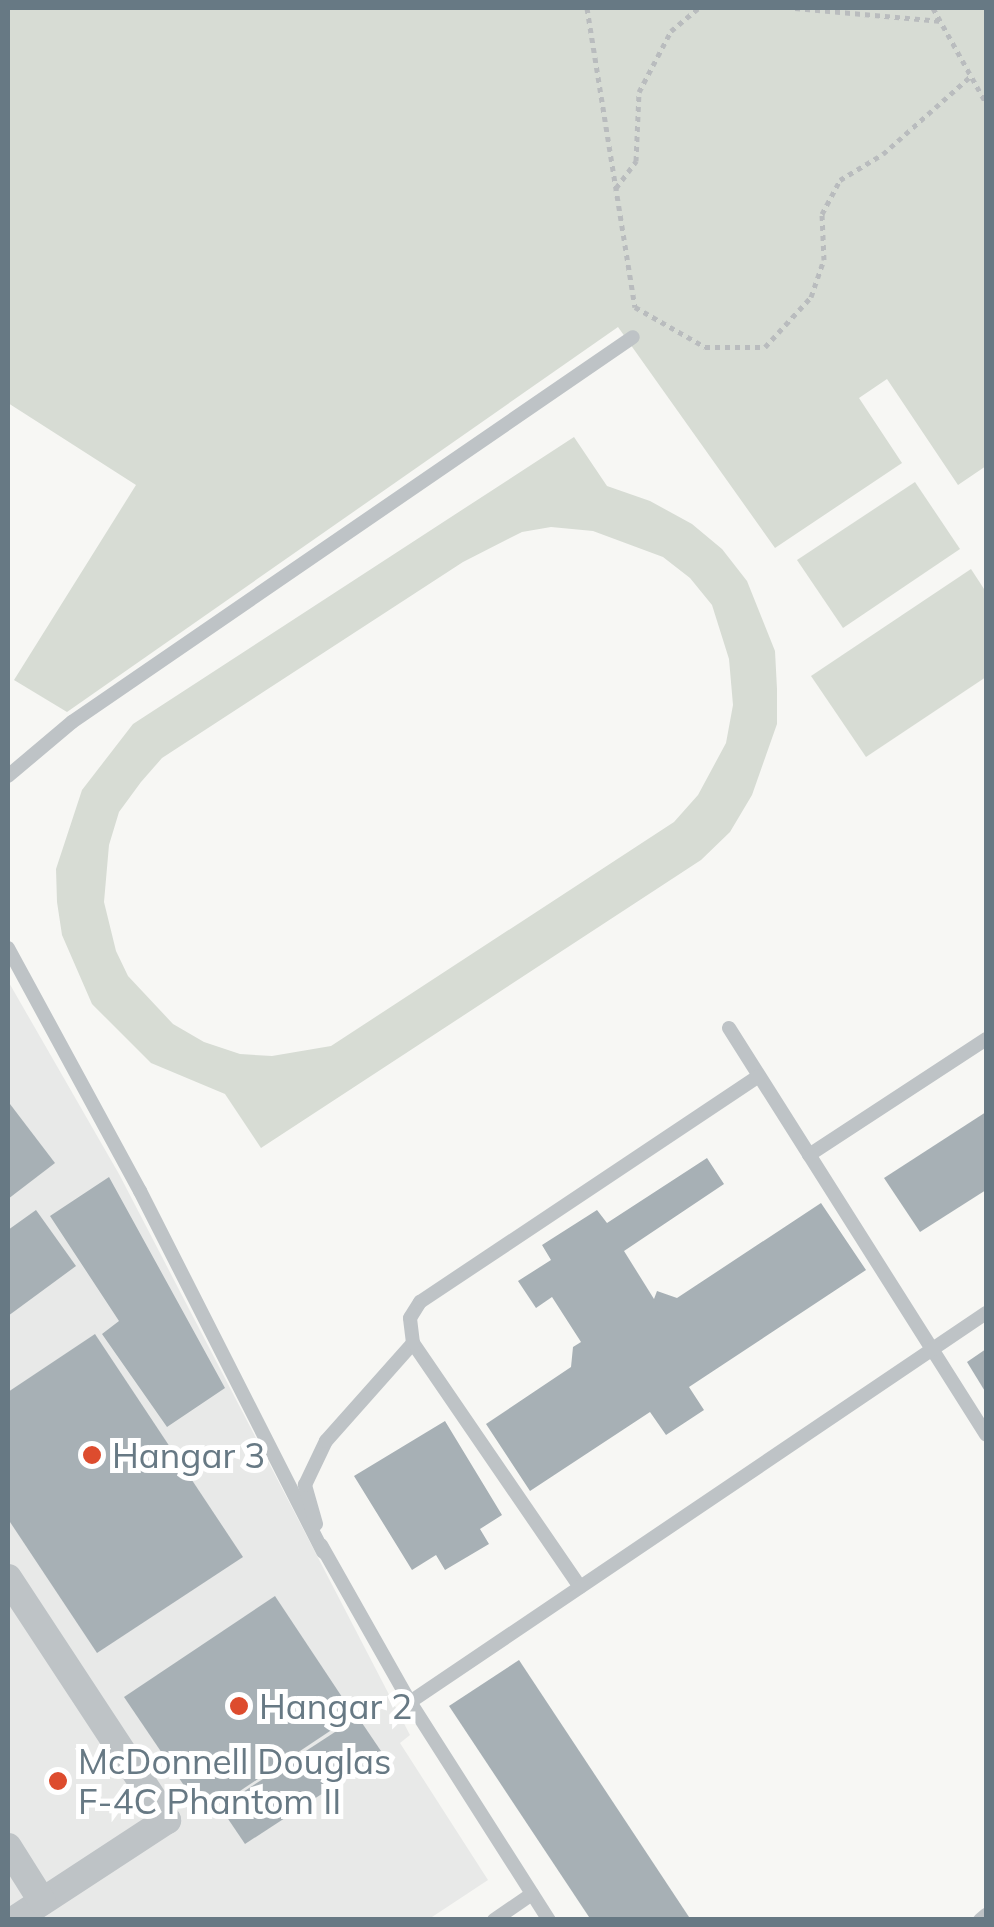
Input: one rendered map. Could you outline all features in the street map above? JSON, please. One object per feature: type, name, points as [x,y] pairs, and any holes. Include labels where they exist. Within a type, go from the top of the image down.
[{"type":"street","points":[[8,1578],[167,1820],[14,1920]]},
{"type":"street","points":[[8,1847],[42,1901]]},
{"type":"lane","points":[[8,776],[72,722],[634,337]]},
{"type":"lane","points":[[8,948],[140,1190],[323,1552],[410,1702],[549,1920]]},
{"type":"lane","points":[[729,1028],[986,1435]]},
{"type":"lane","points":[[809,1155],[986,1039]]},
{"type":"lane","points":[[580,1587],[412,1342],[410,1318],[420,1302],[759,1076]]},
{"type":"lane","points":[[410,1702],[986,1313]]},
{"type":"lane","points":[[323,1552],[306,1484],[326,1440],[412,1342]]},
{"type":"lane","points":[[494,1920],[532,1894]]},
{"type":"lane","points":[[980,1920],[986,1915]]},
{"type":"path","points":[[588,8],[635,307],[704,347],[765,347],[811,297],[824,260],[822,214],[840,180],[883,154],[971,76]]},
{"type":"path","points":[[616,189],[636,161],[639,92],[672,31],[698,8]]},
{"type":"path","points":[[794,8],[941,22]]},
{"type":"path","points":[[933,8],[986,103]]},
{"type":"shaded area","points":[[8,8],[986,8],[986,466],[958,485],[887,379],[859,398],[902,463],[775,548],[618,327],[67,712],[14,680],[136,485],[8,403]]},
{"type":"shaded area","points":[[574,437],[607,486],[650,501],[692,524],[722,549],[747,581],[775,651],[777,724],[752,795],[730,832],[701,860],[261,1148],[225,1094],[151,1063],[92,1004],[62,935],[56,869],[82,790],[133,724]],"holes":[[[551,527],[593,531],[663,557],[690,578],[712,605],[729,659],[733,705],[726,743],[698,795],[674,822],[331,1046],[272,1056],[240,1054],[204,1042],[173,1024],[128,976],[116,951],[104,902],[109,845],[119,812],[141,782],[162,758],[463,562],[522,532]]]},
{"type":"shaded area","points":[[915,482],[960,549],[843,628],[797,560]]},
{"type":"shaded area","points":[[971,569],[986,592],[986,677],[866,757],[811,676]]},
{"type":"shaded area","points":[[8,981],[119,1174],[410,1735],[400,1743],[488,1880],[429,1919],[8,1919]]},
{"type":"building","points":[[8,1106],[55,1163],[8,1199]]},
{"type":"building","points":[[986,1112],[986,1190],[920,1232],[884,1178]]},
{"type":"building","points":[[707,1158],[724,1184],[624,1251],[654,1299],[657,1291],[677,1298],[821,1203],[866,1270],[689,1387],[704,1410],[666,1435],[650,1412],[530,1491],[486,1424],[571,1367],[573,1347],[581,1342],[552,1297],[536,1308],[518,1281],[551,1260],[542,1245],[597,1210],[607,1223]]},
{"type":"building","points":[[109,1177],[225,1388],[167,1427],[102,1334],[119,1321],[50,1216]]},
{"type":"building","points":[[36,1210],[76,1266],[8,1316],[8,1230]]},
{"type":"building","name":"Hangar 3","points":[[95,1334],[243,1557],[97,1653],[8,1519],[8,1392]]},
{"type":"building","points":[[986,1349],[986,1393],[967,1362]]},
{"type":"building","points":[[445,1421],[502,1515],[480,1529],[489,1544],[445,1570],[436,1555],[412,1570],[354,1476]]},
{"type":"building","name":"Hangar 2","points":[[275,1596],[354,1715],[204,1815],[124,1697]]},
{"type":"building","points":[[519,1660],[691,1920],[591,1920],[449,1706]]},
{"type":"building","points":[[358,1717],[383,1754],[245,1844],[220,1807]]},
{"type":"place","name":"Hangar 3","points":[[92,1455]]},
{"type":"place","name":"Hangar 2","points":[[239,1706]]},
{"type":"place","name":"McDonnell Douglas F-4C Phantom II","points":[[58,1781]]}]
